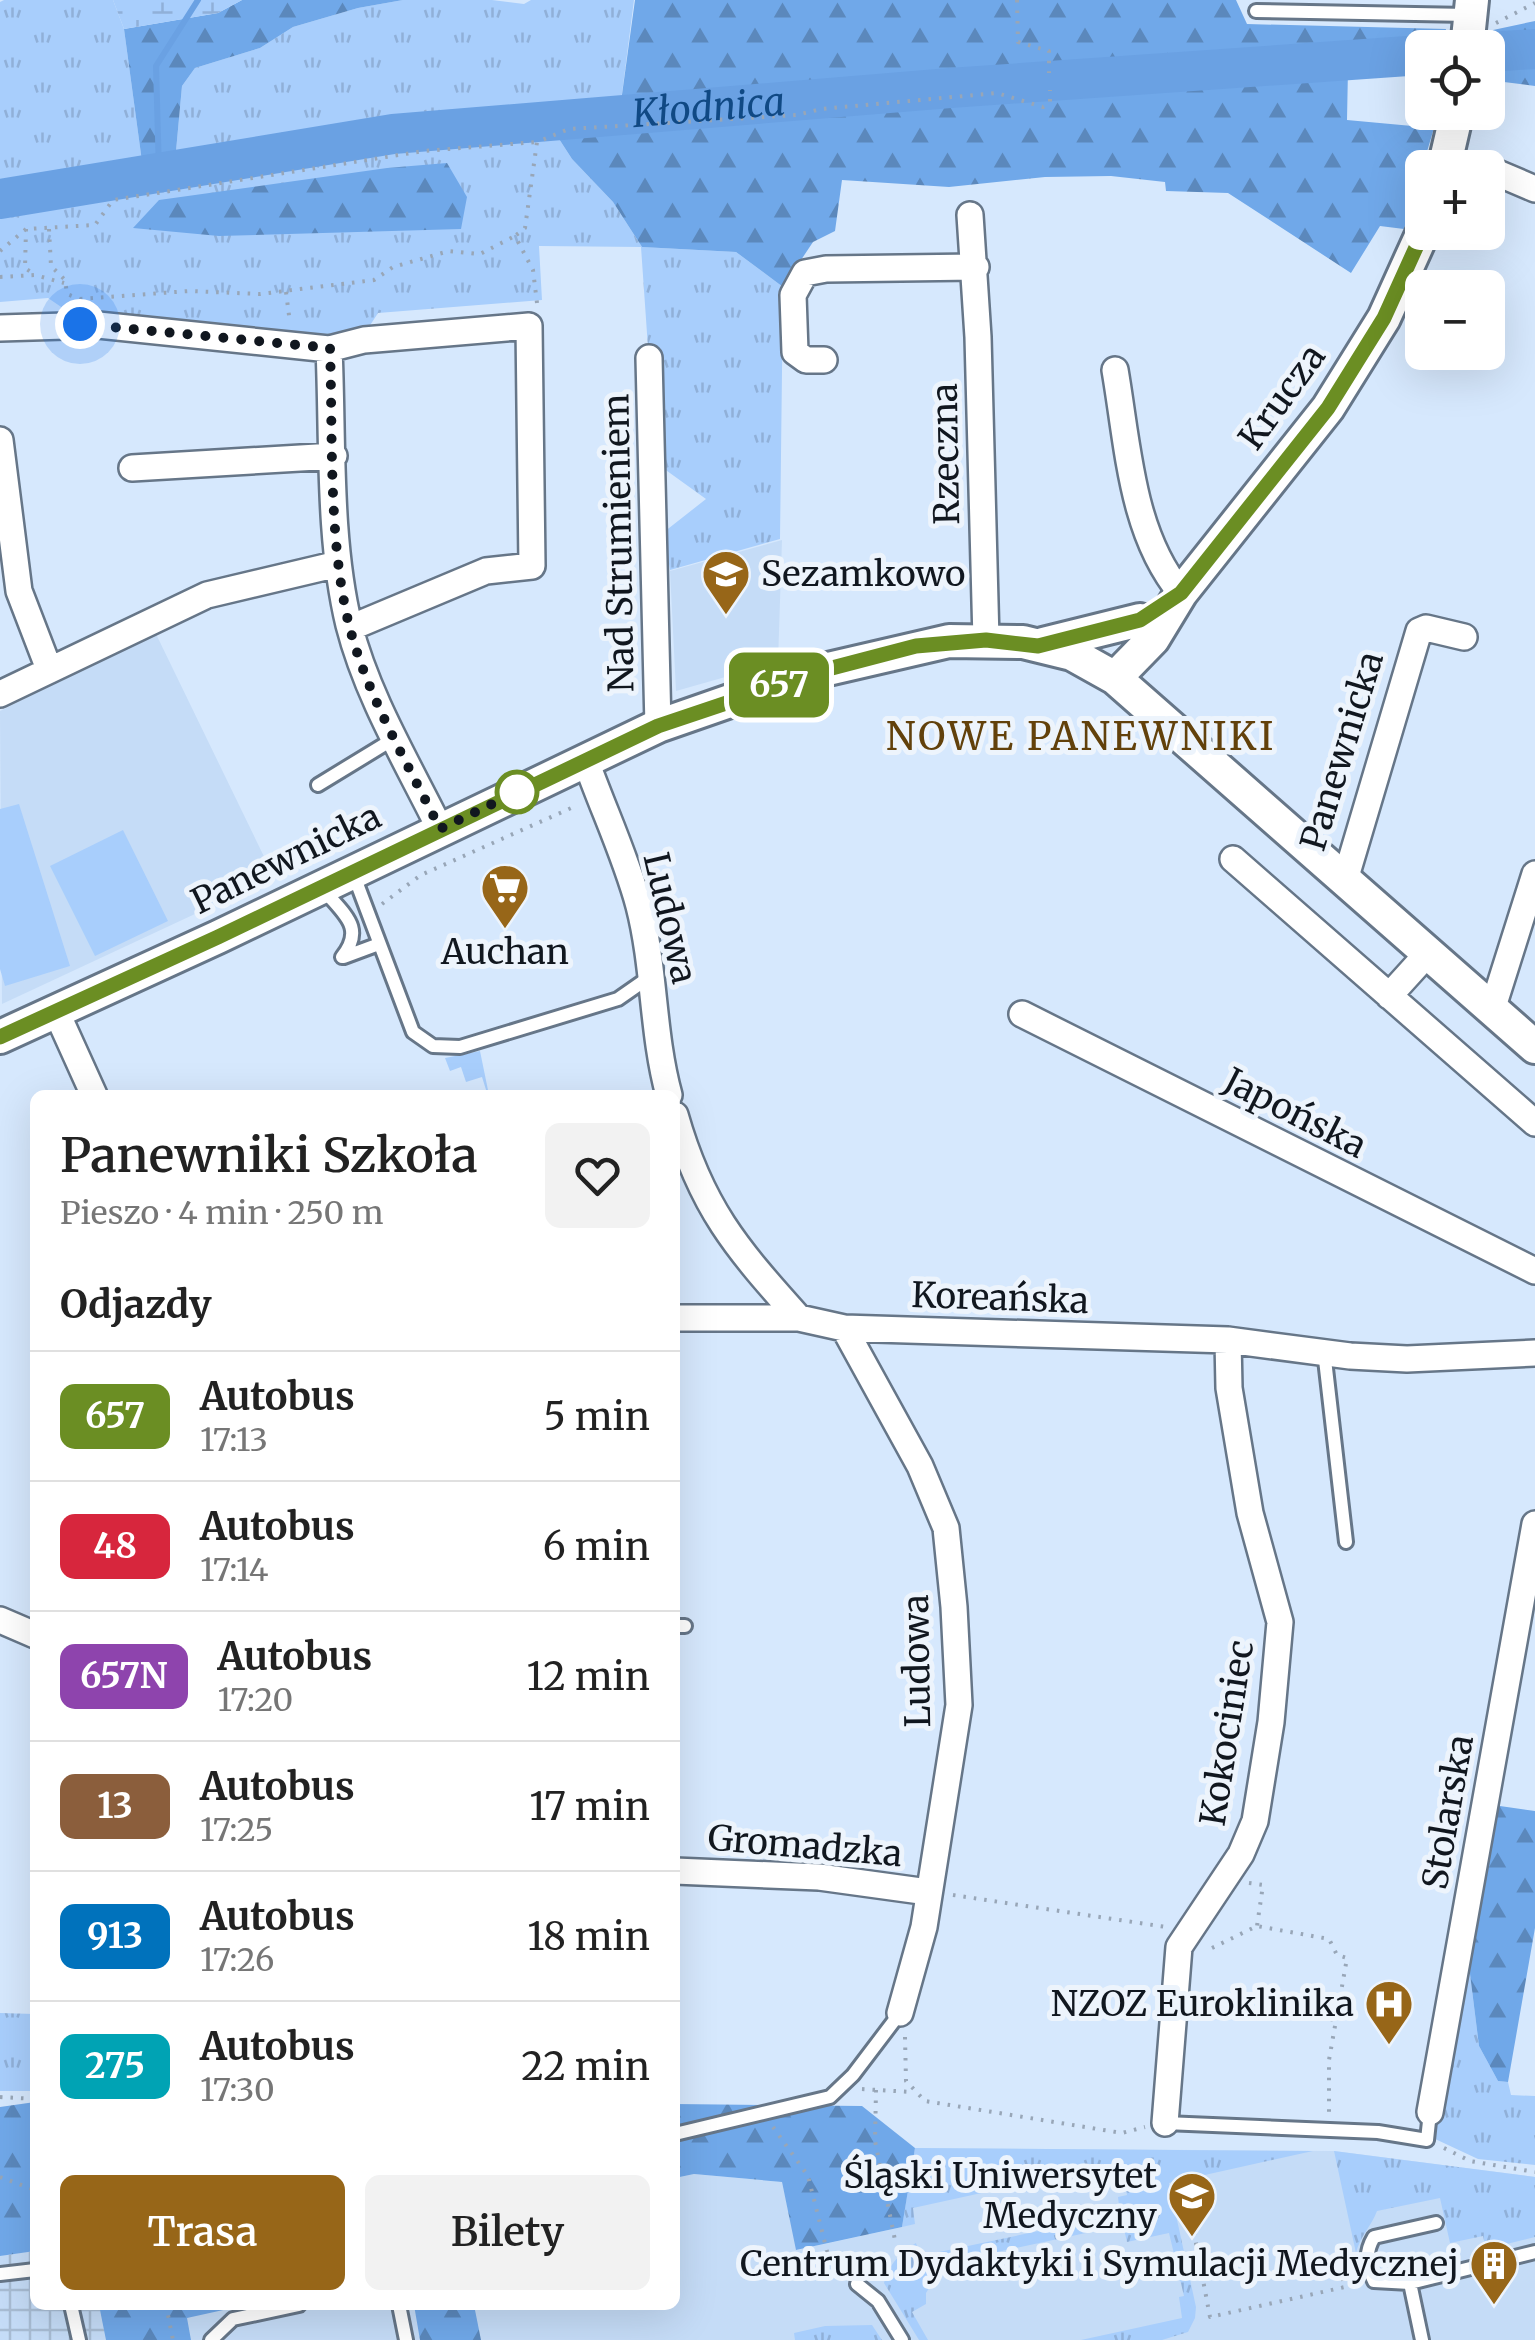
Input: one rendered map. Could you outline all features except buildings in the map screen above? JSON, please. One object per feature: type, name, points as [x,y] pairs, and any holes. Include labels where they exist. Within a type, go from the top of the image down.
[{"type":"street","points":[[1505,176],[1535,189]]},
{"type":"street","name":"Rzeczna","points":[[970,215],[976,267],[986,640]]},
{"type":"street","name":"Krucza","points":[[1109,674],[1181,593],[1328,408],[1384,318],[1409,250]]},
{"type":"street","points":[[824,360],[806,360],[796,352],[793,294],[805,273],[826,268],[976,267]]},
{"type":"street","points":[[0,328],[80,311],[330,348],[364,340],[528,326],[532,566],[486,571],[350,628]]},
{"type":"street","points":[[330,348],[338,564],[350,628],[395,738],[440,829]]},
{"type":"street","name":"Nad Strumieniem","points":[[649,358],[658,726]]},
{"type":"street","points":[[1115,370],[1145,533],[1168,578],[1181,593]]},
{"type":"street","points":[[0,440],[5,512],[20,591],[50,670]]},
{"type":"street","points":[[132,468],[334,456]]},
{"type":"street","points":[[0,694],[208,595],[338,564]]},
{"type":"street","name":"Panewnicka","points":[[1345,880],[1419,631],[1426,628],[1464,637]]},
{"type":"street","points":[[1038,646],[1146,629],[1159,715]]},
{"type":"street","name":"Panewnicka","points":[[0,1037],[658,726],[828,669],[916,646],[986,640],[1072,654],[1109,674],[1535,1047]]},
{"type":"street","name":"Ludowa","points":[[586,761],[638,905],[652,976],[659,1052],[669,1090]]},
{"type":"street","points":[[1233,859],[1535,1123]]},
{"type":"street","points":[[1492,1010],[1535,874]]},
{"type":"street","points":[[1389,996],[1428,953]]},
{"type":"street","points":[[56,1011],[92,1090]]},
{"type":"street","name":"Japońska","points":[[1022,1014],[1535,1271]]},
{"type":"street","points":[[680,1132],[688,1159],[716,1218],[748,1262],[799,1318]]},
{"type":"street","name":"Koreańska","points":[[680,1318],[799,1318],[844,1328],[1228,1340],[1407,1358],[1535,1353]]},
{"type":"street","name":"Ludowa","points":[[844,1328],[920,1466],[946,1528],[960,1706],[924,1927],[900,2013]]},
{"type":"street","name":"Kokociniec","points":[[1164,2123],[1178,1946],[1229,1872],[1254,1821],[1271,1722],[1280,1622],[1250,1513],[1229,1388],[1228,1340]]},
{"type":"street","name":"Stolarska","points":[[1430,2112],[1535,1524]]},
{"type":"street","points":[[0,1620],[30,1633]]},
{"type":"street","name":"Gromadzka","points":[[680,1871],[819,1876],[928,1892]]},
{"type":"lane","points":[[1256,11],[1473,24]]},
{"type":"lane","points":[[318,786],[395,738]]},
{"type":"lane","points":[[352,871],[412,1032],[433,1046],[460,1047],[618,999],[652,976]]},
{"type":"lane","points":[[320,886],[354,932],[353,943],[342,957],[379,944]]},
{"type":"lane","points":[[1324,1351],[1346,1542]]},
{"type":"lane","points":[[680,2133],[819,2102],[842,2088],[900,2013]]},
{"type":"lane","points":[[1164,2123],[1378,2132],[1427,2140],[1430,2112]]},
{"type":"lane","points":[[1436,2222],[1374,2237],[1366,2250],[1374,2281],[1410,2283],[1535,2252]]},
{"type":"lane","points":[[0,2274],[30,2271]]},
{"type":"lane","points":[[1410,2283],[1422,2340]]},
{"type":"lane","points":[[857,2284],[878,2301],[902,2340]]},
{"type":"lane","points":[[72,2310],[79,2340]]},
{"type":"lane","points":[[211,2340],[233,2319],[275,2310]]},
{"type":"lane","points":[[400,2310],[406,2340]]},
{"type":"path","points":[[1017,0],[1018,42],[1049,51],[1049,73]]},
{"type":"path","points":[[1473,24],[1535,3]]},
{"type":"path","points":[[0,251],[26,229],[95,224],[112,200],[424,151],[536,142],[570,129],[797,115],[821,109],[996,93],[1043,107],[1050,102],[1050,90]]},
{"type":"path","points":[[49,228],[50,266],[65,283],[67,294],[80,311],[190,291],[260,294],[374,280],[393,267],[450,251],[480,254],[525,228],[536,142]]},
{"type":"path","points":[[26,229],[26,268],[35,275]]},
{"type":"path","points":[[515,236],[533,270],[538,298],[528,326]]},
{"type":"path","points":[[0,277],[35,275],[65,283]]},
{"type":"path","points":[[367,910],[421,875],[570,806],[582,804],[588,809]]},
{"type":"path","points":[[1229,1872],[1248,1883],[1263,1885],[1257,1926]]},
{"type":"path","points":[[928,1892],[1076,1912],[1188,1933]]},
{"type":"path","points":[[1212,1948],[1257,1926],[1328,1939],[1337,1956],[1347,1958],[1330,2060],[1329,2129]]},
{"type":"path","points":[[900,2013],[907,2046],[906,2082],[914,2092],[936,2105],[1122,2133],[1164,2123]]},
{"type":"path","points":[[1320,2017],[1336,2020]]},
{"type":"path","points":[[842,2088],[914,2092]]},
{"type":"path","points":[[876,2090],[875,2141],[896,2245]]},
{"type":"path","points":[[0,2097],[30,2099]]},
{"type":"path","points":[[764,2114],[808,2176],[830,2267],[857,2284]]},
{"type":"path","points":[[1427,2140],[1470,2162],[1535,2172]]},
{"type":"path","points":[[0,2177],[30,2188]]},
{"type":"path","points":[[1192,2222],[1210,2317],[1345,2288],[1338,2261],[1367,2256]]},
{"type":"path","points":[[167,2310],[173,2340]]},
{"type":"shaded area","name":"Sezamkowo","points":[[782,540],[778,662],[676,691],[670,571]]},
{"type":"shaded area","points":[[156,634],[272,873],[259,884],[2,1004],[0,711]]},
{"type":"shaded area","name":"Śląski Uniwersytet Medyczny","points":[[915,2148],[1334,2151],[1535,2177],[1535,2340],[0,2340],[0,2256],[30,2252],[30,2310],[680,2310],[680,2177],[694,2174],[782,2182],[797,2250],[902,2227]]},
{"type":"shaded area","points":[[30,2252],[30,2310],[100,2310],[106,2340],[0,2340],[0,2256]]},
{"type":"green space","points":[[113,0],[124,29],[143,169],[0,194],[0,2]]},
{"type":"green space","points":[[113,0],[242,0],[218,13],[124,29]]},
{"type":"green space","points":[[242,0],[403,0],[293,27],[260,48],[195,68],[182,86],[175,162],[143,169],[124,29],[218,13]]},
{"type":"green space","points":[[403,0],[524,4],[531,0],[634,0],[620,109],[396,126],[175,162],[182,86],[195,68],[260,48],[293,27]]},
{"type":"green space","points":[[635,0],[1236,0],[1247,24],[1446,29],[1405,30],[1405,49],[620,109]]},
{"type":"green space","points":[[1535,21],[1535,86],[1505,82],[1505,30],[1493,30]]},
{"type":"green space","points":[[1348,69],[1347,120],[1405,125],[1405,130],[1433,130],[1427,150],[1405,150],[1404,229],[1380,226],[1351,273],[1228,193],[1166,191],[1165,182],[1111,176],[1045,177],[949,187],[842,180],[835,231],[813,242],[783,287],[736,252],[642,247],[613,202],[572,159],[552,128]]},
{"type":"green space","points":[[552,128],[572,159],[613,202],[642,247],[736,252],[783,287],[780,539],[670,570],[664,532],[706,499],[656,463],[641,247],[539,246],[542,300],[378,313],[367,330],[307,336],[70,313],[48,298],[0,302],[0,203],[391,138]]},
{"type":"green space","points":[[447,163],[467,197],[461,229],[219,236],[133,228],[159,200]]},
{"type":"green space","points":[[19,804],[70,966],[5,986],[0,969],[0,809]]},
{"type":"green space","points":[[123,830],[168,921],[95,956],[50,866]]},
{"type":"green space","points":[[480,1051],[488,1090],[482,1077],[466,1082],[461,1067],[450,1071],[445,1058]]},
{"type":"green space","points":[[1493,1805],[1535,1811],[1535,1928],[1508,2082],[1498,2081],[1479,2046],[1469,1966]]},
{"type":"green space","points":[[1469,1966],[1479,2046],[1498,2081],[1508,2082],[1511,2095],[1535,2096],[1535,2165],[1478,2159],[1433,2138]]},
{"type":"green space","points":[[0,2013],[30,2014],[30,2091],[0,2091]]},
{"type":"green space","points":[[30,2103],[30,2252],[0,2256],[0,2107]]},
{"type":"green space","points":[[680,2104],[862,2106],[915,2148],[902,2227],[796,2250],[782,2182],[694,2174],[680,2177]]},
{"type":"green space","points":[[915,2148],[1313,2151],[1169,2183],[1196,2307],[1188,2332],[1162,2340],[1081,2340],[1182,2318],[1179,2297],[1184,2296],[1169,2233],[1127,2242],[1123,2225],[937,2265],[940,2282],[931,2285],[926,2304],[912,2312],[928,2340],[919,2340],[884,2283],[892,2264],[910,2247],[916,2243],[920,2256],[1120,2214],[1118,2197],[1127,2195],[1124,2180],[1114,2181],[1110,2165],[913,2208],[915,2224],[902,2227]]},
{"type":"green space","points":[[1334,2151],[1535,2177],[1535,2237],[1486,2249],[1483,2236],[1450,2243],[1440,2198],[1377,2211],[1356,2253]]},
{"type":"green space","points":[[100,2310],[223,2310],[187,2318],[191,2340],[106,2340]]},
{"type":"green space","points":[[415,2310],[475,2310],[481,2340],[420,2340]]},
{"type":"green space","points":[[872,2325],[882,2340],[795,2340],[794,2333],[825,2326]]},
{"type":"waterway","points":[[159,172],[156,66],[198,0]]},
{"type":"waterway","name":"Kłodnica","points":[[1505,51],[1535,49]]},
{"type":"waterway","name":"Kłodnica","points":[[0,199],[393,134],[950,88],[1405,56]]},
{"type":"waterway","points":[[950,88],[953,74]]},
{"type":"bus line","name":"657","points":[[0,1037],[658,726],[828,669],[916,646],[986,640],[1038,646],[1140,620],[1148,611],[1181,593],[1328,408],[1384,318],[1415,250]]},
{"type":"place","name":"Sezamkowo","points":[[726,616]]},
{"type":"place","name":"Auchan","points":[[505,930]]},
{"type":"place","name":"NZOZ Euroklinika","points":[[1389,2046]]},
{"type":"place","name":"Śląski Uniwersytet Medyczny","points":[[1192,2238]]},
{"type":"place","name":"Centrum Dydaktyki i Symulacji Medycznej","points":[[1494,2306]]},
{"type":"district","name":"NOWE PANEWNIKI","points":[[1081,737]]},
{"type":"route","points":[[80,324],[330,348],[338,564],[350,628],[372,684],[440,829],[517,792]]}]
